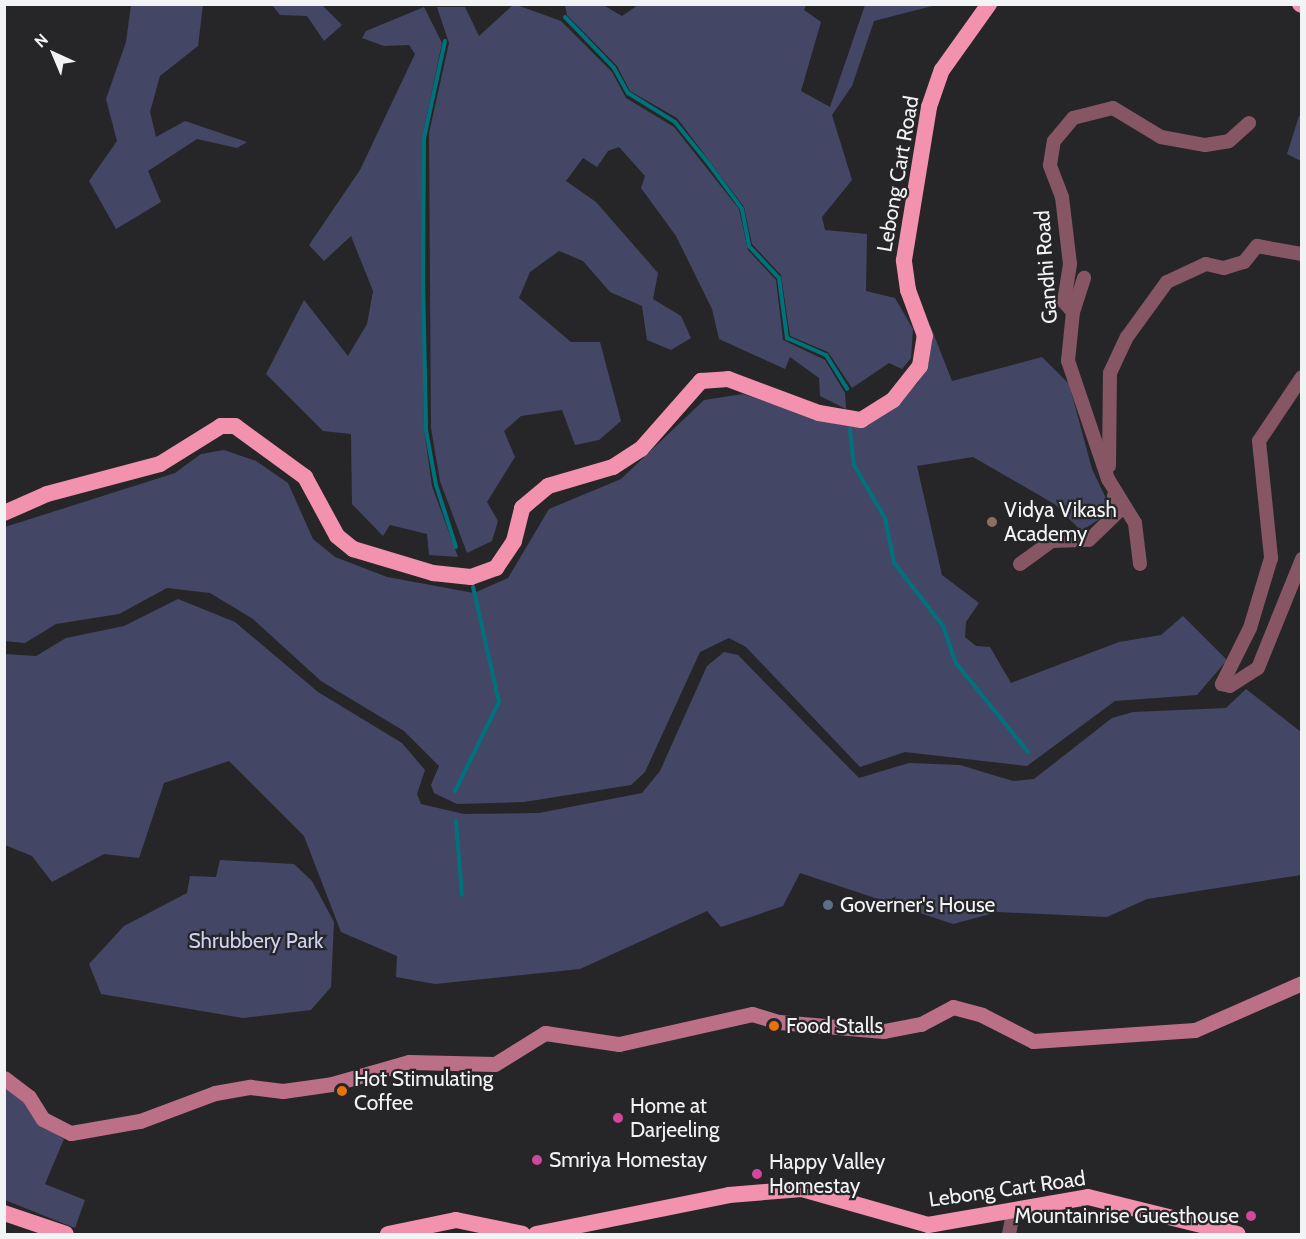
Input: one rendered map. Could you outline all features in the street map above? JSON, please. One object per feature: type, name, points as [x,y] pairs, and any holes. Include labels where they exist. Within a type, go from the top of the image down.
[{"type":"highway","name":"Lebong Cart Road","points":[[4,513],[47,494],[159,464],[221,426],[235,426],[305,477],[337,536],[353,549],[434,573],[471,577],[496,568],[514,541],[522,508],[548,486],[614,467],[641,449],[701,381],[729,379],[819,413],[861,420],[893,400],[920,366],[925,336],[908,290],[904,260],[929,107],[942,70],[989,4]]},
{"type":"highway","name":"Lebong Cart Road","points":[[536,1234],[729,1195],[802,1189],[927,1225],[1088,1197],[1237,1234]]},
{"type":"highway","points":[[4,1212],[66,1234]]},
{"type":"highway","points":[[388,1234],[456,1220],[523,1234]]},
{"type":"main road","points":[[4,1078],[29,1097],[43,1119],[70,1133],[140,1121],[216,1093],[250,1087],[283,1091],[332,1084],[409,1062],[495,1064],[545,1033],[620,1044],[752,1014],[779,1022],[884,1031],[921,1024],[952,1007],[982,1015],[1033,1041],[1195,1030],[1302,983]]},
{"type":"street","name":"Gandhi Road","points":[[1140,564],[1136,523],[1108,479],[1068,361],[1073,312],[1064,302],[1070,264],[1062,196],[1050,165],[1054,141],[1073,118],[1113,108],[1161,137],[1205,145],[1229,141],[1249,123]]},
{"type":"street","points":[[1020,564],[1052,541],[1089,540],[1119,511],[1108,479],[1110,373],[1127,337],[1167,282],[1206,264],[1224,268],[1244,261],[1257,246],[1302,254]]},
{"type":"street","points":[[1073,312],[1084,278]]},
{"type":"street","points":[[1302,377],[1269,420],[1258,458],[1271,558],[1250,628],[1222,684],[1230,686],[1258,668],[1302,559]]},
{"type":"street","points":[[1009,1234],[1012,1218],[1021,1210]]},
{"type":"green space","points":[[514,4],[561,21],[612,72],[626,98],[674,127],[739,209],[748,250],[776,280],[783,340],[825,360],[845,393],[846,409],[820,396],[819,378],[790,357],[785,369],[719,339],[712,309],[676,236],[641,188],[645,176],[619,147],[608,151],[597,167],[583,158],[566,181],[596,202],[658,273],[653,299],[681,316],[691,338],[671,350],[647,340],[642,306],[610,292],[583,261],[559,251],[530,272],[519,298],[571,342],[600,342],[621,421],[599,440],[575,445],[562,410],[521,416],[504,431],[515,457],[487,502],[498,521],[492,541],[467,553],[440,481],[431,428],[429,133],[449,43],[437,7],[465,7],[479,36]]},
{"type":"green space","points":[[131,5],[203,5],[198,46],[160,76],[150,112],[156,137],[185,121],[247,142],[237,148],[197,139],[148,171],[161,202],[116,229],[89,181],[117,141],[106,99],[126,42]]},
{"type":"green space","points":[[272,5],[322,5],[342,25],[324,41],[307,16],[280,15]]},
{"type":"green space","points":[[565,5],[603,5],[622,16],[638,5],[806,5],[804,10],[821,22],[801,91],[830,107],[865,5],[936,5],[874,21],[852,86],[832,115],[852,180],[822,217],[825,230],[867,234],[866,291],[895,298],[913,329],[911,358],[902,369],[889,363],[852,388],[828,352],[790,336],[781,275],[752,244],[744,207],[677,118],[630,91],[617,66],[567,15]]},
{"type":"green space","points":[[424,7],[442,43],[422,139],[424,429],[432,486],[458,557],[429,555],[427,534],[390,525],[383,536],[352,504],[351,434],[323,431],[266,374],[304,300],[348,356],[367,324],[373,291],[351,236],[324,261],[309,245],[360,170],[415,54],[409,45],[384,46],[362,38],[366,31]]},
{"type":"green space","points":[[1299,116],[1301,116],[1301,161],[1287,154]]},
{"type":"green space","points":[[930,325],[952,381],[1042,357],[1069,384],[1092,469],[1112,511],[1081,531],[1056,505],[973,457],[917,466],[942,575],[979,603],[966,622],[965,637],[976,646],[990,647],[1011,683],[1119,642],[1161,635],[1183,616],[1227,660],[1197,695],[1115,701],[1027,766],[905,752],[860,767],[746,647],[729,638],[700,652],[645,772],[631,785],[524,802],[457,804],[434,793],[431,785],[439,766],[404,731],[321,681],[253,619],[210,593],[167,588],[119,614],[56,624],[25,643],[5,641],[5,527],[175,473],[201,454],[224,450],[256,461],[288,483],[313,539],[335,557],[387,577],[474,593],[508,578],[549,509],[621,479],[704,400],[743,394],[826,421],[890,408],[917,384],[929,363]]},
{"type":"green space","points":[[178,599],[235,622],[318,692],[402,743],[425,770],[417,794],[421,804],[464,814],[539,813],[642,793],[660,771],[707,666],[724,652],[738,655],[859,778],[909,763],[960,765],[1013,781],[1034,779],[1112,718],[1133,712],[1226,708],[1246,689],[1301,732],[1301,875],[1147,899],[1107,917],[998,912],[953,924],[800,873],[783,906],[721,927],[707,911],[580,969],[435,984],[396,977],[397,956],[341,932],[304,836],[229,761],[164,783],[139,858],[104,854],[52,882],[32,856],[5,845],[5,654],[36,656],[66,638],[124,626]]},
{"type":"green space","name":"Shrubbery Park","points":[[220,860],[294,864],[312,881],[334,922],[331,987],[311,1010],[243,1018],[101,994],[89,964],[124,926],[187,893],[190,876],[216,877]]},
{"type":"green space","points":[[4,1084],[26,1101],[36,1121],[64,1139],[45,1184],[85,1200],[75,1228],[5,1200]]},
{"type":"waterway","points":[[565,17],[614,68],[628,93],[675,122],[709,164],[742,209],[749,246],[779,278],[787,338],[826,355],[847,389]]},
{"type":"waterway","points":[[445,41],[424,138],[423,281],[426,430],[436,485],[456,547]]},
{"type":"waterway","points":[[850,429],[854,465],[885,518],[894,563],[943,626],[956,663],[1028,752]]},
{"type":"waterway","points":[[455,791],[499,702],[473,587]]},
{"type":"waterway","points":[[456,821],[462,895]]},
{"type":"place","name":"Vidya Vikash Academy","points":[[992,522]]},
{"type":"place","name":"Governer's House","points":[[828,905]]},
{"type":"place","name":"Food Stalls","points":[[774,1026]]},
{"type":"place","name":"Hot Stimulating Coffee","points":[[342,1091]]},
{"type":"place","name":"Home at Darjeeling","points":[[618,1118]]},
{"type":"place","name":"Smriya Homestay","points":[[537,1160]]},
{"type":"place","name":"Happy Valley Homestay","points":[[757,1174]]},
{"type":"place","name":"Mountainrise Guesthouse","points":[[1251,1216]]}]
